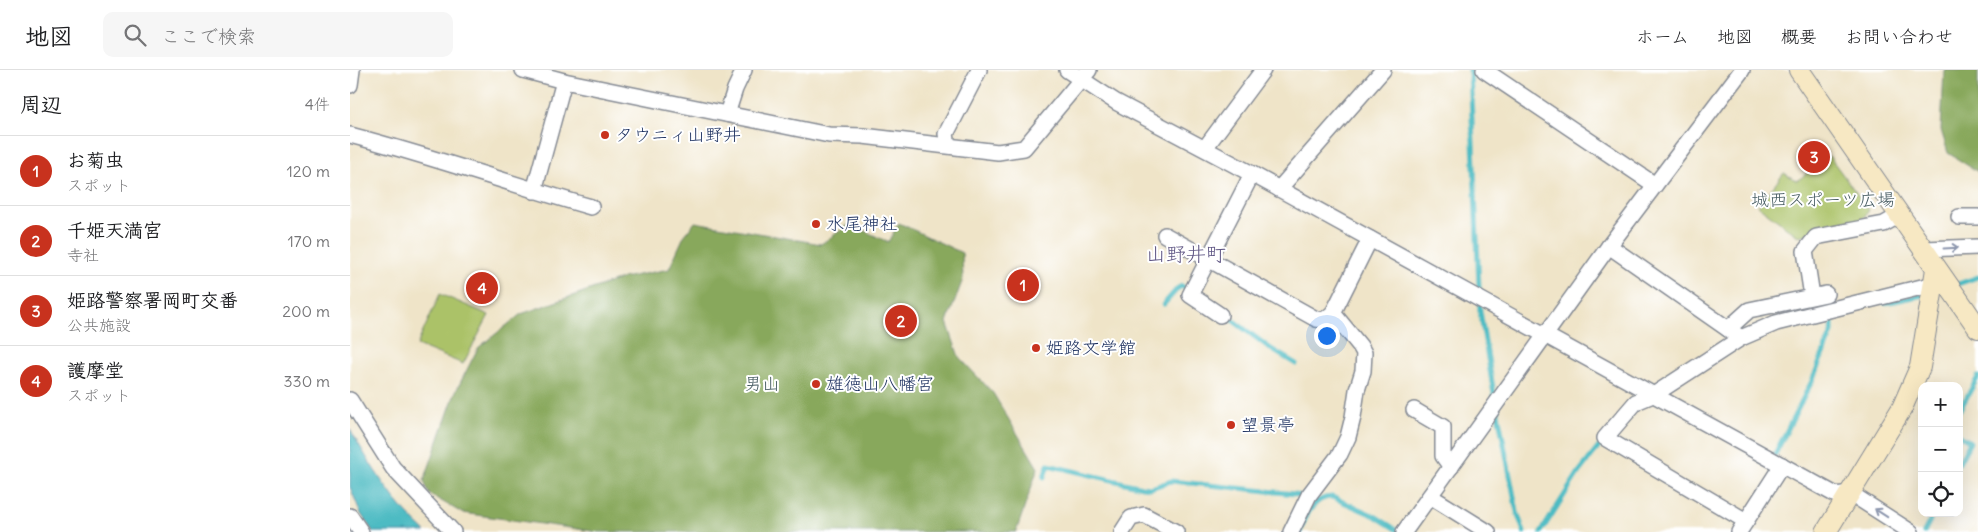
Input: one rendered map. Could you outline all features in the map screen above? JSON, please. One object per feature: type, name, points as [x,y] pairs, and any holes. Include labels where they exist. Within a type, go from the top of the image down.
[{"type":"street","points":[[350,85],[352,70]]},
{"type":"street","points":[[523,70],[829,135],[863,136],[998,152],[1024,148],[1085,74]]},
{"type":"street","points":[[727,114],[735,89],[744,70]]},
{"type":"street","points":[[948,145],[946,134],[980,70]]},
{"type":"street","points":[[1067,70],[1085,74],[1093,88],[1116,102],[1205,148],[1836,495],[1850,493],[1911,532]]},
{"type":"street","points":[[1205,148],[1263,70]]},
{"type":"street","points":[[1279,189],[1383,70]]},
{"type":"street","points":[[1484,70],[1655,185]]},
{"type":"street","points":[[1405,532],[1609,246],[1742,70]]},
{"type":"street","points":[[1800,70],[1924,250],[1935,277],[1978,328]]},
{"type":"street","points":[[534,191],[556,76]]},
{"type":"street","points":[[350,135],[408,150],[458,168],[591,207]]},
{"type":"street","points":[[1220,315],[1191,292],[1252,174]]},
{"type":"street","points":[[1728,329],[1749,310],[1819,295],[1805,251],[1816,238],[1884,224],[1900,215]]},
{"type":"street","points":[[1959,216],[1978,217]]},
{"type":"street","points":[[1165,235],[1316,319],[1324,320],[1333,313],[1370,239]]},
{"type":"street","points":[[1609,246],[1741,338]]},
{"type":"street","points":[[1924,250],[1978,247]]},
{"type":"street","points":[[1782,465],[1742,526],[1606,438],[1636,402],[1655,394],[1741,338],[1776,323],[1935,277]]},
{"type":"street","points":[[1826,532],[1902,408],[1920,367],[1935,277]]},
{"type":"street","points":[[1291,532],[1307,499],[1322,475],[1340,454],[1348,437],[1353,418],[1356,390],[1363,372],[1364,353],[1333,313]]},
{"type":"street","points":[[350,400],[393,468],[453,532]]},
{"type":"street","points":[[1414,410],[1443,427],[1443,456],[1451,467]]},
{"type":"street","points":[[1430,496],[1488,532]]},
{"type":"street","points":[[1122,532],[1132,518],[1144,515],[1176,532]]},
{"type":"street","points":[[350,516],[361,532]]},
{"type":"green space","points":[[1944,70],[1978,70],[1978,172],[1948,153],[1941,130]]},
{"type":"green space","name":"城西スポーツ広場","points":[[1829,156],[1869,210],[1859,225],[1798,236],[1758,206],[1784,173],[1797,181]]},
{"type":"green space","name":"男山","points":[[695,222],[821,244],[850,224],[888,242],[899,223],[962,253],[963,279],[947,322],[959,357],[993,393],[1038,468],[1016,532],[599,532],[462,513],[429,494],[424,481],[455,393],[478,348],[521,314],[623,278],[669,269],[684,236]]},
{"type":"green space","points":[[440,294],[489,315],[463,364],[417,345]]},
{"type":"water","points":[[350,429],[393,497],[426,532],[373,532],[361,514],[350,487]]},
{"type":"waterway","points":[[1470,70],[1480,311],[1495,400]]},
{"type":"waterway","points":[[1955,285],[1978,277]]},
{"type":"waterway","points":[[1164,304],[1178,288],[1182,286],[1189,291]]},
{"type":"waterway","points":[[1885,303],[1928,294]]},
{"type":"waterway","points":[[1223,313],[1271,349],[1296,364]]},
{"type":"waterway","points":[[1775,454],[1812,381],[1832,332],[1832,313]]},
{"type":"waterway","points":[[1963,404],[1978,377]]},
{"type":"waterway","points":[[1497,408],[1517,512],[1524,532]]},
{"type":"waterway","points":[[1963,438],[1970,442],[1963,455]]},
{"type":"waterway","points":[[1541,532],[1579,472],[1605,439]]},
{"type":"waterway","points":[[1044,477],[1048,465],[1142,487],[1151,488],[1171,481],[1295,494],[1313,502],[1318,501]]},
{"type":"waterway","points":[[1300,532],[1311,508],[1320,500],[1332,497],[1375,516],[1400,532]]},
{"type":"waterway","points":[[1924,532],[1932,517]]},
{"type":"place","name":"タウニィ山野井","points":[[605,135]]},
{"type":"place","name":"姫路警察署岡町交番","points":[[1814,157]]},
{"type":"place","name":"水尾神社","points":[[816,224]]},
{"type":"place","name":"お菊虫","points":[[1023,285]]},
{"type":"place","name":"護摩堂","points":[[482,288]]},
{"type":"place","name":"千姫天満宮","points":[[901,321]]},
{"type":"place","name":"姫路文学館","points":[[1036,348]]},
{"type":"place","name":"雄徳山八幡宮","points":[[816,384]]},
{"type":"place","name":"望景亭","points":[[1231,425]]},
{"type":"district","name":"山野井町","points":[[1186,254]]}]
